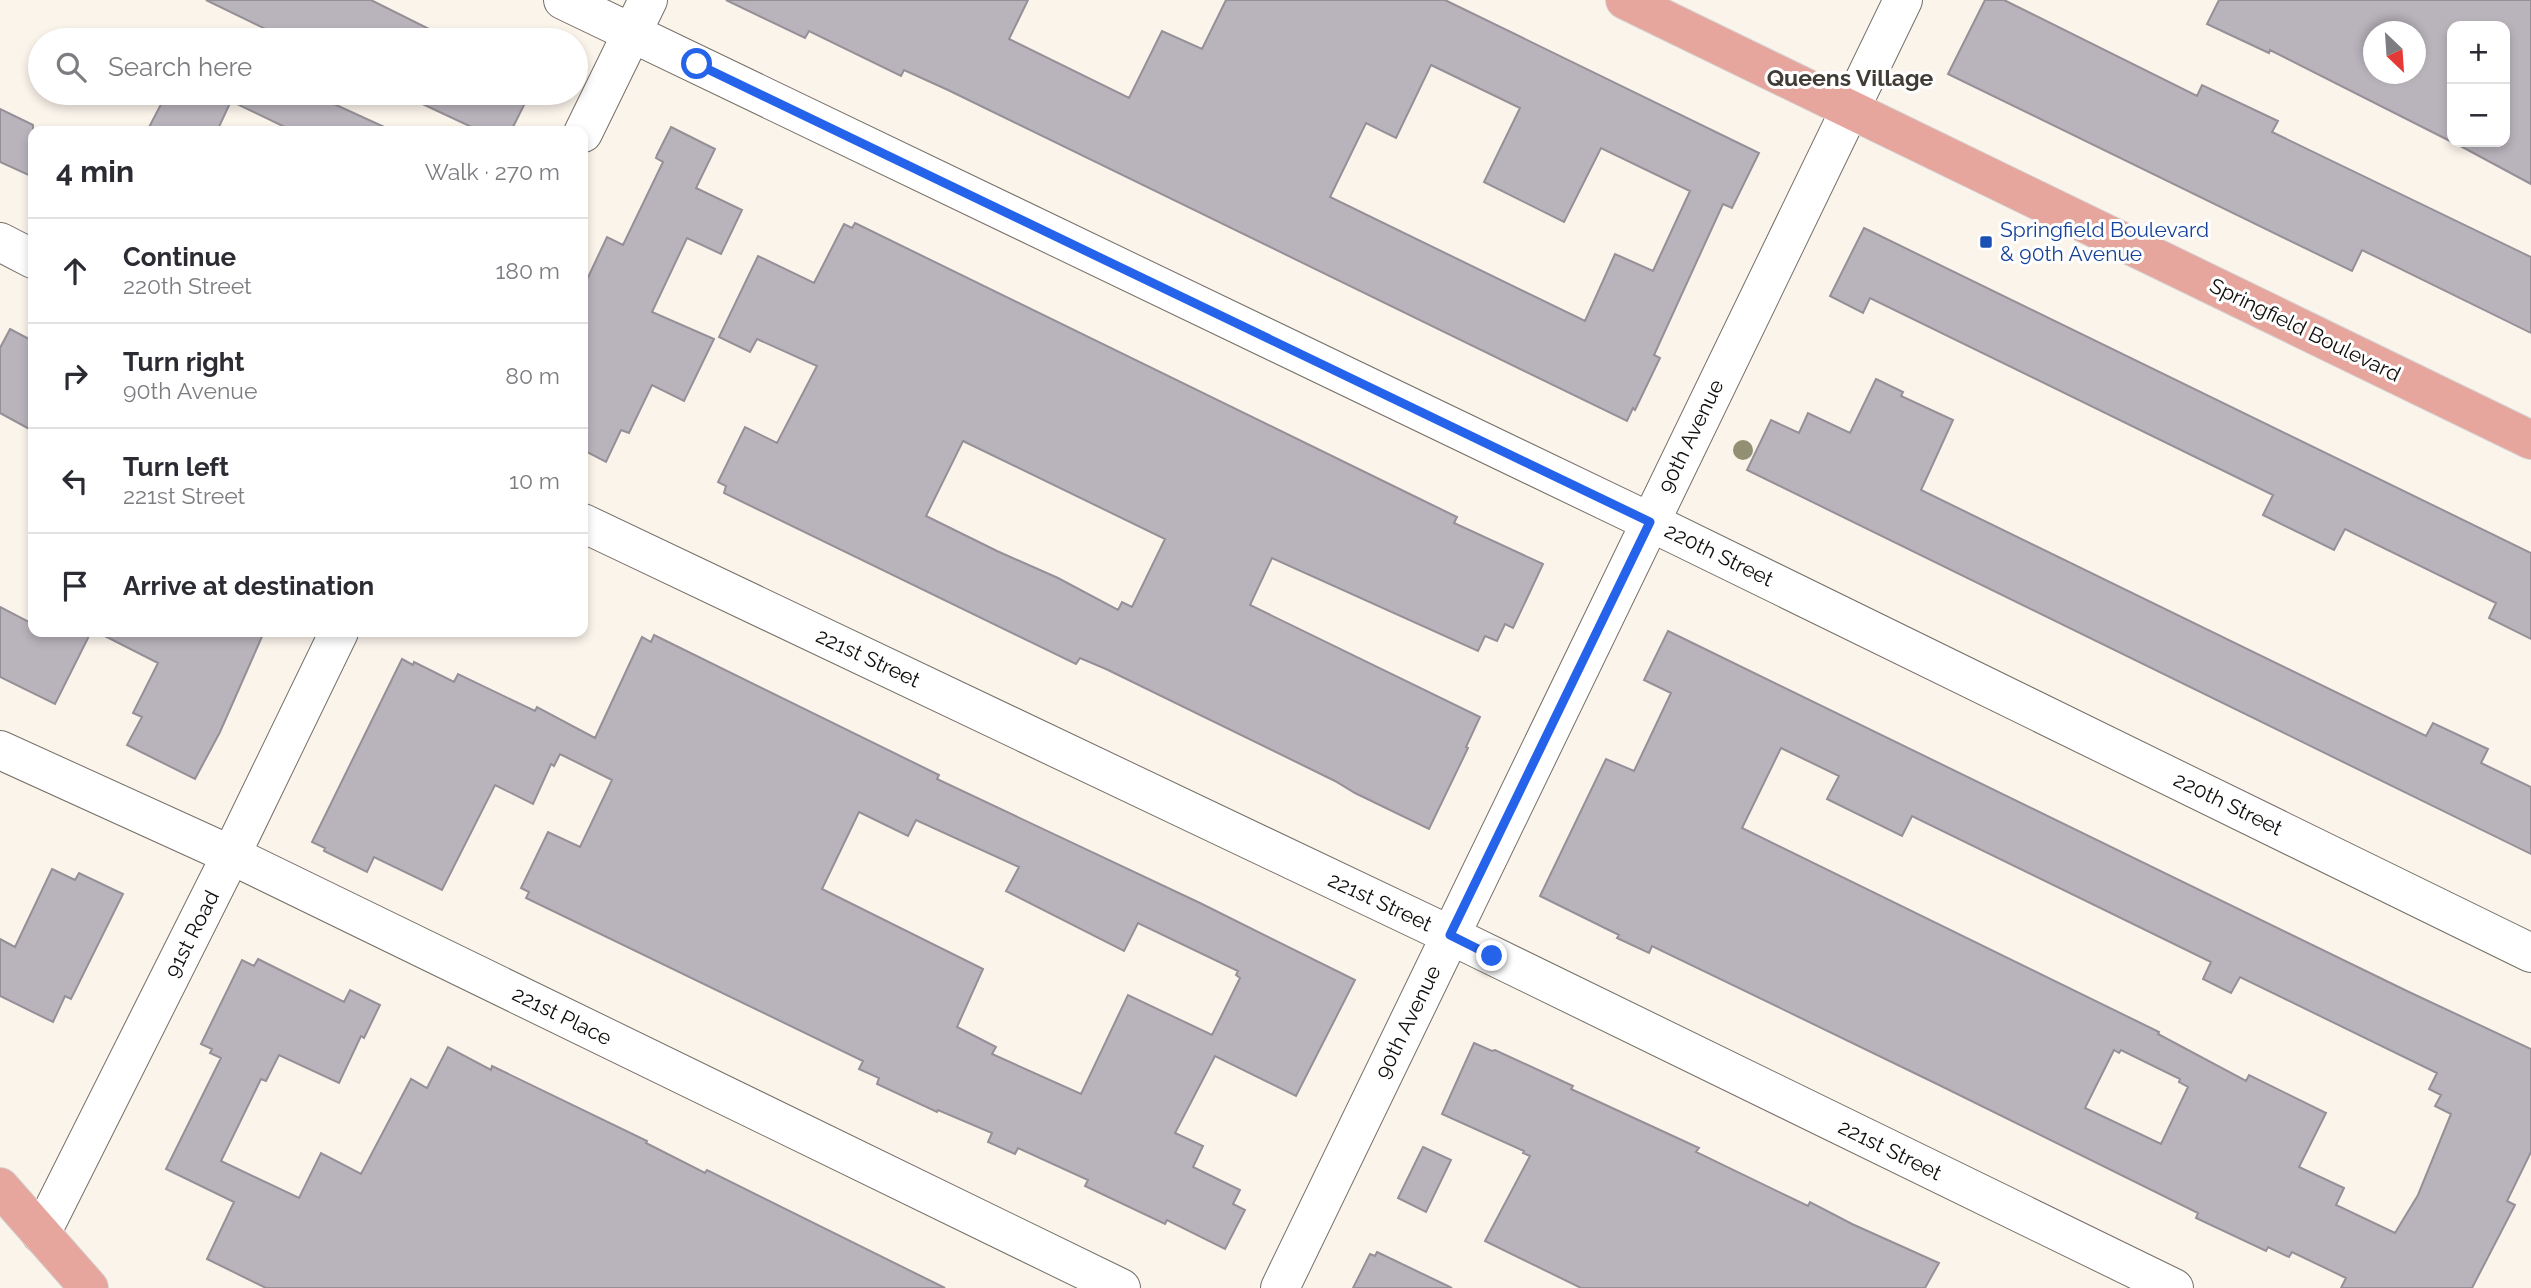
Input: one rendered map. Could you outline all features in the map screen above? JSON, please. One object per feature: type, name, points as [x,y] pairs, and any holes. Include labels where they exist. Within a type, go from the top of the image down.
[{"type":"main road","name":"Springfield Boulevard","points":[[1625,0],[2531,440]]},
{"type":"main road","points":[[0,1187],[89,1288]]},
{"type":"street","name":"220th Street","points":[[563,0],[640,16],[1650,522],[2531,953]]},
{"type":"street","name":"90th Avenue","points":[[1280,1288],[1903,0]]},
{"type":"street","points":[[586,126],[640,16]]},
{"type":"street","points":[[0,242],[28,256]]},
{"type":"street","name":"221st Street","points":[[588,525],[1450,935],[2174,1288]]},
{"type":"street","name":"91st Road","points":[[41,1234],[231,855],[337,637]]},
{"type":"street","name":"221st Place","points":[[0,750],[231,855],[1121,1288]]},
{"type":"building","points":[[206,0],[371,0],[427,28],[263,28]]},
{"type":"building","points":[[726,0],[1028,0],[1009,39],[1129,98],[1162,31],[1202,49],[1226,0],[1445,0],[1759,153],[1732,208],[1723,204],[1654,355],[1660,358],[1627,421],[948,90],[904,70],[901,76],[809,31],[805,38]],"holes":[[[1431,65],[1520,108],[1484,182],[1564,222],[1601,148],[1690,191],[1653,271],[1615,254],[1585,321],[1330,197],[1366,123],[1396,138]]]},
{"type":"building","points":[[1985,0],[2004,0],[2197,96],[2202,85],[2278,121],[2272,132],[2531,257],[2531,333],[2362,250],[2352,271],[1948,74]]},
{"type":"building","points":[[2219,0],[2531,0],[2531,184],[2462,147],[2510,147],[2510,21],[2447,21],[2447,139],[2270,50],[2269,53],[2207,24]]},
{"type":"building","points":[[161,105],[229,105],[219,126],[150,126]]},
{"type":"building","points":[[239,105],[336,105],[382,126],[283,126]]},
{"type":"building","points":[[425,105],[524,105],[514,126],[469,126]]},
{"type":"building","points":[[0,109],[33,126],[28,126],[28,175],[0,162]]},
{"type":"building","points":[[671,127],[715,149],[696,188],[742,210],[721,254],[687,238],[652,312],[714,339],[684,401],[652,385],[629,433],[621,430],[606,462],[588,453],[588,277],[607,237],[623,245],[663,162],[656,158]]},
{"type":"building","points":[[855,223],[1457,517],[1454,523],[1543,564],[1513,628],[1505,624],[1497,641],[1485,636],[1478,651],[1272,558],[1250,605],[1480,717],[1429,829],[1106,669],[1080,658],[1076,664],[724,493],[726,486],[718,482],[745,427],[777,443],[817,366],[757,339],[750,352],[719,337],[758,256],[814,283],[844,224],[852,228]],"holes":[[[963,441],[1165,539],[1132,607],[1122,602],[1118,610],[1058,578],[926,516]]]},
{"type":"building","points":[[1864,228],[2531,553],[2531,639],[2489,618],[2496,603],[2345,529],[2334,550],[2263,515],[2273,495],[1870,298],[1863,313],[1830,296]]},
{"type":"building","points":[[10,329],[28,338],[28,428],[0,413],[0,348]]},
{"type":"building","points":[[1876,379],[1903,392],[1901,396],[1953,420],[1921,490],[2426,736],[2433,723],[2488,749],[2481,763],[2531,787],[2531,854],[1747,470],[1771,420],[1799,433],[1808,413],[1850,433]]},
{"type":"building","points":[[0,607],[28,621],[28,637],[88,637],[55,704],[0,677]]},
{"type":"building","points":[[1668,631],[2531,1049],[2531,1152],[2507,1201],[2515,1205],[2472,1288],[2341,1288],[2346,1278],[2292,1252],[2289,1257],[2268,1247],[2266,1251],[2196,1218],[2198,1213],[1937,1084],[1652,946],[1649,953],[1617,938],[1619,935],[1540,896],[1606,759],[1634,771],[1671,693],[1644,680]],"holes":[[[1781,748],[1839,776],[1827,799],[1902,836],[1912,816],[2211,962],[2203,979],[2231,993],[2240,977],[2437,1073],[2429,1089],[2441,1095],[2435,1106],[2451,1114],[2418,1195],[2395,1233],[2336,1205],[2344,1188],[2299,1167],[2326,1113],[2249,1075],[2246,1081],[2158,1034],[2159,1032],[1742,828]],[[2114,1050],[2119,1053],[2121,1050],[2180,1079],[2179,1082],[2188,1087],[2161,1144],[2085,1108]]]},
{"type":"building","points":[[654,635],[939,775],[937,779],[1200,903],[1355,980],[1296,1096],[1215,1056],[1175,1133],[1203,1146],[1193,1167],[1240,1190],[1233,1204],[1245,1210],[1225,1249],[1167,1220],[1165,1224],[1085,1186],[1088,1180],[1018,1148],[1015,1154],[988,1142],[992,1133],[938,1110],[937,1112],[877,1084],[879,1078],[859,1069],[863,1061],[526,898],[529,892],[521,888],[548,832],[580,847],[612,780],[560,754],[554,766],[551,764],[533,804],[495,785],[442,890],[374,857],[367,872],[324,851],[325,848],[312,842],[402,659],[413,665],[414,662],[454,682],[458,674],[535,711],[537,707],[595,738],[642,637],[651,642]],"holes":[[[859,812],[908,836],[916,820],[1019,867],[1006,891],[1124,951],[1138,923],[1238,971],[1236,975],[1240,978],[1212,1035],[1128,995],[1081,1094],[992,1054],[996,1047],[957,1027],[983,969],[822,889]]]},
{"type":"building","points":[[107,637],[262,637],[220,732],[195,779],[127,745],[142,717],[133,713],[158,663]]},
{"type":"building","points":[[52,869],[75,880],[79,873],[123,894],[71,999],[65,996],[53,1022],[0,996],[0,939],[15,947]]},
{"type":"building","points":[[258,959],[344,1002],[350,990],[380,1005],[364,1038],[361,1036],[339,1083],[279,1055],[266,1081],[261,1079],[221,1161],[299,1198],[321,1153],[361,1174],[411,1079],[427,1088],[448,1047],[491,1070],[492,1066],[647,1141],[646,1143],[705,1173],[707,1170],[945,1288],[266,1288],[207,1259],[234,1202],[166,1169],[221,1058],[210,1053],[212,1049],[201,1044],[242,960],[254,966]]},
{"type":"building","points":[[1474,1043],[1573,1086],[1571,1089],[1699,1148],[1696,1152],[1808,1206],[1810,1202],[1939,1263],[1925,1288],[1581,1288],[1485,1241],[1530,1156],[1442,1114]]},
{"type":"building","points":[[1423,1147],[1451,1160],[1426,1212],[1398,1198]]},
{"type":"building","points":[[1377,1252],[1452,1288],[1353,1288],[1370,1254],[1375,1256]]},
{"type":"place","name":"Springfield Boulevard & 90th Avenue","points":[[1986,242]]},
{"type":"district","name":"Queens Village","points":[[1850,78]]},
{"type":"route","points":[[697,64],[1650,522],[1450,935],[1492,956]]}]
